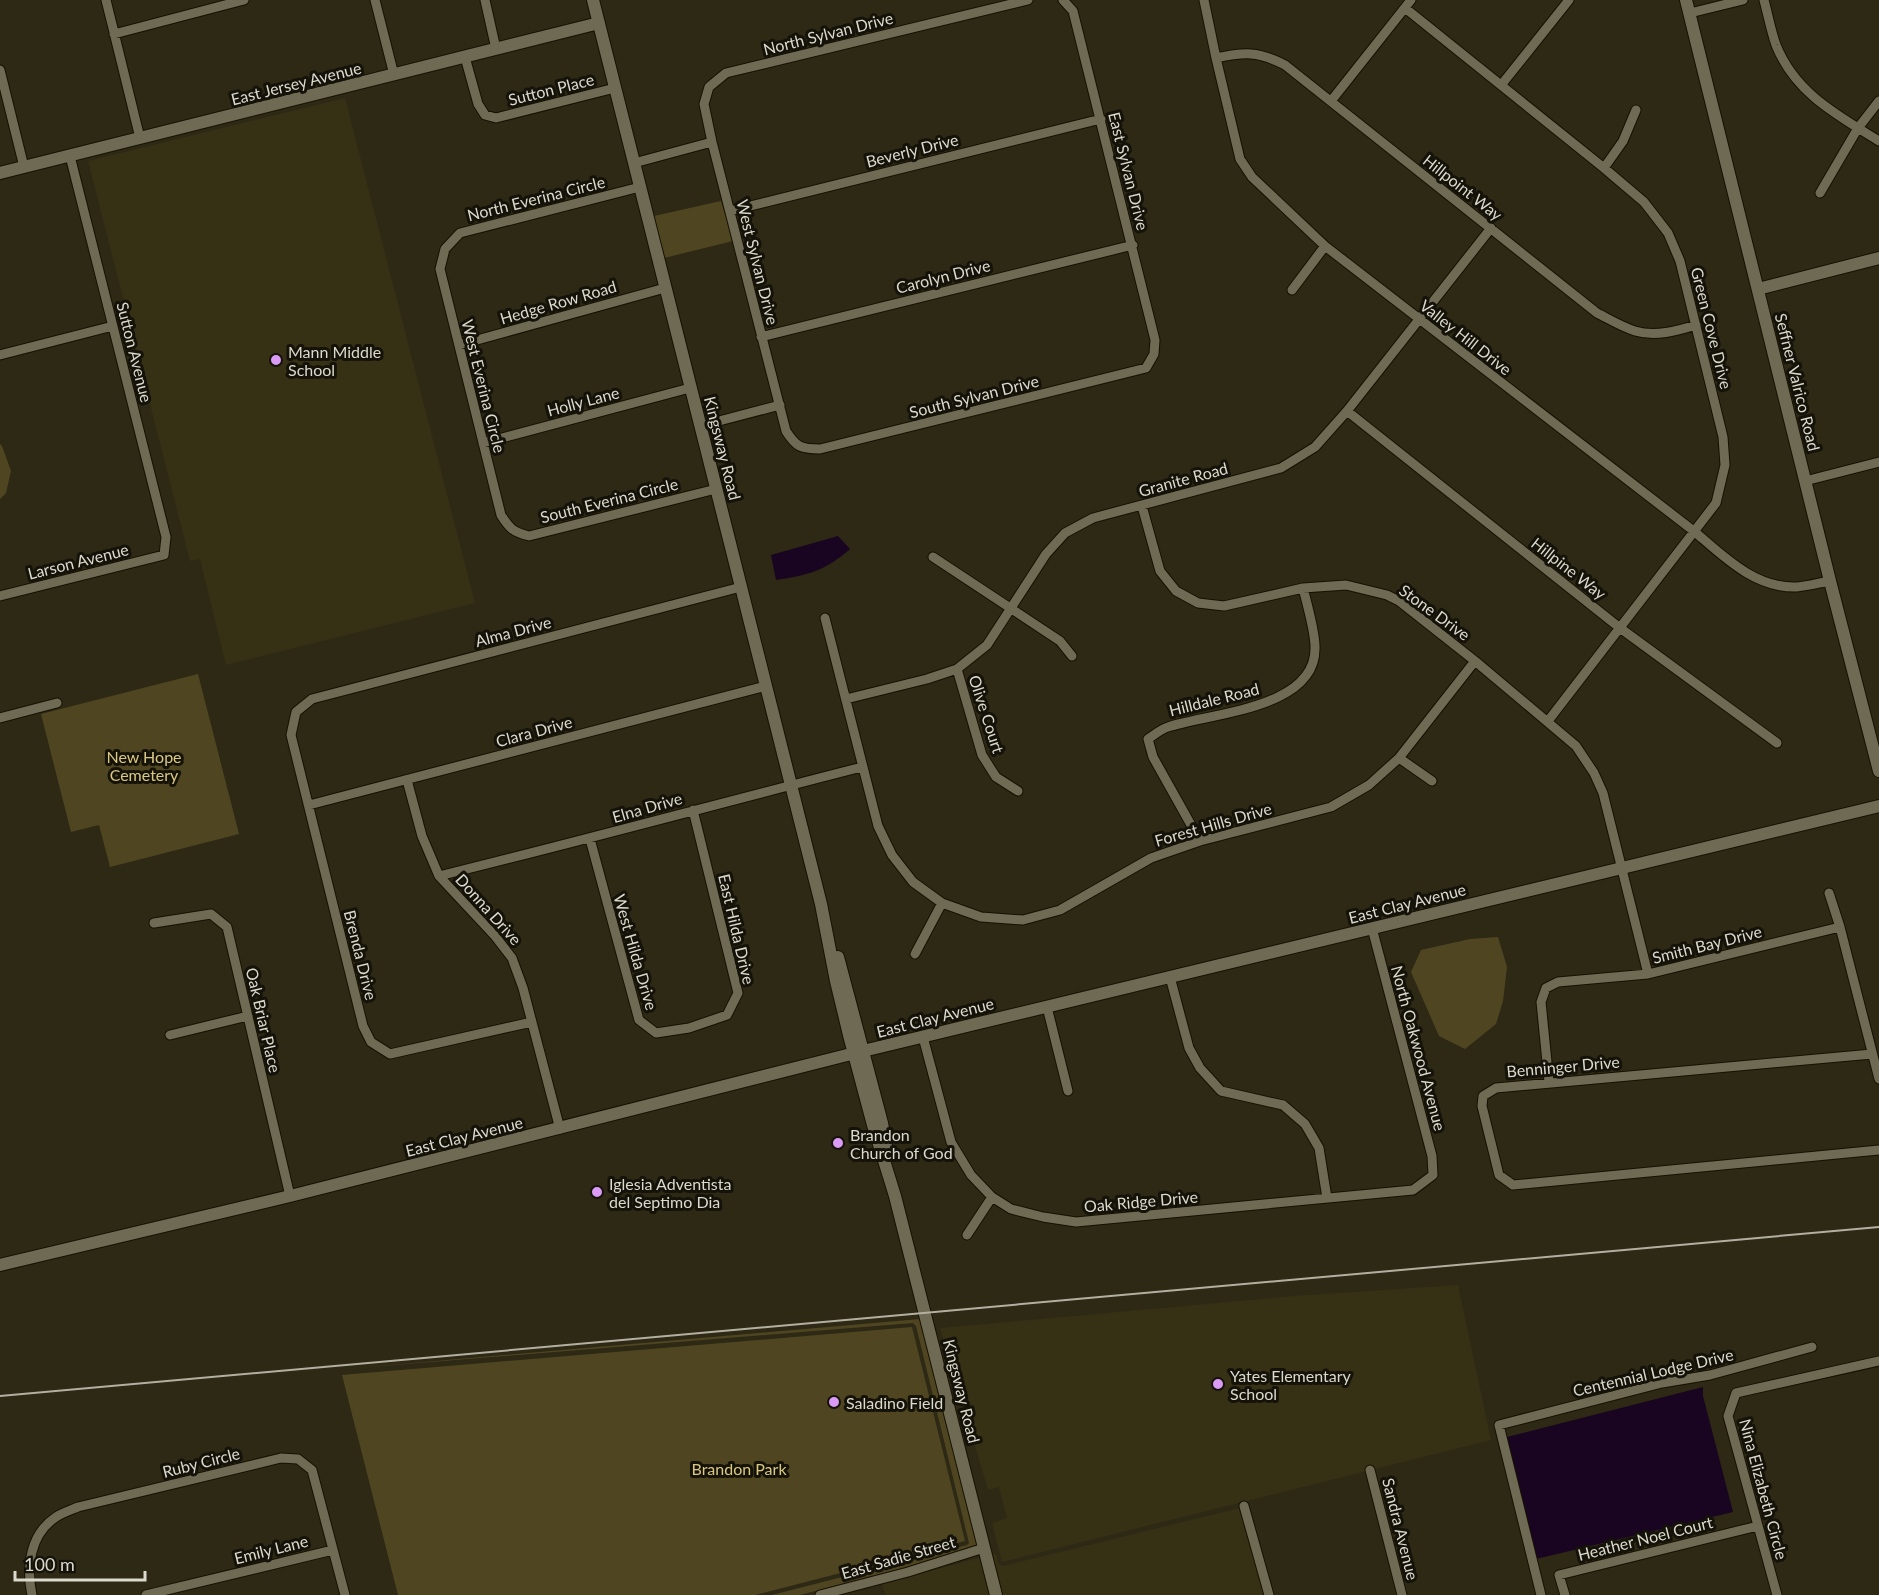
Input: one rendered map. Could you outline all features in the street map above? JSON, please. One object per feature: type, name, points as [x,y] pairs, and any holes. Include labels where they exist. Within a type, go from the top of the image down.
[{"type":"street","points":[[106,0],[140,138]]},
{"type":"street","points":[[114,34],[244,0]]},
{"type":"street","points":[[375,0],[394,75]]},
{"type":"street","points":[[485,0],[496,49]]},
{"type":"street","name":"Kingsway Road","points":[[593,0],[821,904],[844,977],[859,1052],[882,1123],[895,1196],[996,1595]]},
{"type":"street","name":"North Sylvan Drive","points":[[708,87],[726,74],[1028,0]]},
{"type":"street","name":"East Sylvan Drive","points":[[1063,0],[1072,10],[1101,119],[1155,340],[1154,354]]},
{"type":"street","name":"Valley Hill Drive","points":[[1204,0],[1240,159],[1252,177],[1325,246],[1695,532],[1733,565],[1770,584],[1797,587],[1830,581]]},
{"type":"street","points":[[1502,84],[1569,0]]},
{"type":"street","name":"Seffner Valrico Road","points":[[1686,0],[1879,771]]},
{"type":"street","points":[[1690,13],[1743,0]]},
{"type":"street","points":[[1764,0],[1776,45],[1794,79],[1817,101],[1879,141]]},
{"type":"street","points":[[1331,101],[1408,4]]},
{"type":"street","name":"Green Cove Drive","points":[[1408,4],[1644,202],[1668,233],[1680,261],[1723,437],[1725,465],[1716,503],[1548,720]]},
{"type":"street","name":"East Jersey Avenue","points":[[0,173],[599,23]]},
{"type":"street","name":"Hillpoint Way","points":[[1216,58],[1243,52],[1270,57],[1285,65],[1597,313],[1636,331],[1657,333],[1676,331],[1696,325]]},
{"type":"street","name":"Sutton Place","points":[[465,57],[478,104],[485,115],[496,118],[615,88]]},
{"type":"street","points":[[0,70],[24,167]]},
{"type":"street","name":"West Sylvan Drive","points":[[708,87],[704,104],[712,142],[786,431],[794,443]]},
{"type":"street","points":[[1820,193],[1858,128],[1879,101]]},
{"type":"street","points":[[1604,168],[1623,141],[1636,110]]},
{"type":"street","name":"Beverly Drive","points":[[730,211],[1101,119]]},
{"type":"street","points":[[634,163],[712,142]]},
{"type":"street","name":"Sutton Avenue","points":[[70,156],[166,537],[164,555]]},
{"type":"street","name":"North Everina Circle","points":[[445,249],[460,233],[640,187]]},
{"type":"street","name":"Granite Road","points":[[846,699],[927,679],[957,669],[987,645],[1046,554],[1065,533],[1093,518],[1281,468],[1315,447],[1347,411],[1491,228]]},
{"type":"street","name":"Carolyn Drive","points":[[761,337],[1133,245]]},
{"type":"street","points":[[1292,290],[1325,246]]},
{"type":"street","name":"West Everina Circle","points":[[445,249],[440,269],[501,515],[510,528]]},
{"type":"street","points":[[1758,289],[1879,258]]},
{"type":"street","name":"Hedge Row Road","points":[[459,345],[665,288]]},
{"type":"street","points":[[0,355],[113,326]]},
{"type":"street","name":"South Sylvan Drive","points":[[794,443],[806,449],[832,447],[1146,368],[1154,354]]},
{"type":"street","name":"Holly Lane","points":[[483,442],[690,388]]},
{"type":"street","points":[[700,426],[780,405]]},
{"type":"street","name":"Hillpine Way","points":[[1347,411],[1620,628],[1777,743]]},
{"type":"street","points":[[1805,481],[1879,462]]},
{"type":"street","name":"South Everina Circle","points":[[510,528],[517,533],[530,536],[716,489]]},
{"type":"street","name":"Stone Drive","points":[[1142,506],[1160,571],[1176,591],[1198,603],[1224,606],[1303,588],[1346,585],[1387,595],[1399,601],[1548,720],[1576,746],[1594,773],[1603,794],[1648,974]]},
{"type":"street","name":"Larson Avenue","points":[[0,596],[164,555]]},
{"type":"street","points":[[933,557],[1060,641],[1072,656]]},
{"type":"street","name":"Alma Drive","points":[[296,712],[312,699],[741,587]]},
{"type":"street","name":"Hilldale Road","points":[[1200,841],[1153,757],[1148,739],[1165,728],[1264,704],[1299,685],[1311,667],[1316,647],[1303,588]]},
{"type":"street","name":"Forest Hills Drive","points":[[825,618],[878,826],[892,855],[913,882],[942,903],[981,917],[1023,920],[1060,910],[1151,858],[1200,841],[1331,807],[1369,785],[1399,758],[1475,661]]},
{"type":"street","name":"Olive Court","points":[[957,669],[982,754],[996,777],[1018,791]]},
{"type":"street","name":"Clara Drive","points":[[309,805],[766,686]]},
{"type":"street","points":[[0,718],[57,704]]},
{"type":"street","name":"Brenda Drive","points":[[296,712],[291,735],[363,1026],[371,1042],[390,1054],[532,1022]]},
{"type":"street","points":[[1399,758],[1432,781]]},
{"type":"street","name":"Elna Drive","points":[[439,876],[590,839],[862,767]]},
{"type":"street","name":"Donna Drive","points":[[407,780],[422,836],[439,876],[495,936],[512,958],[523,988],[560,1129]]},
{"type":"street","name":"East Clay Avenue","points":[[0,1265],[290,1196],[859,1052],[1879,806]]},
{"type":"street","name":"East Hilda Drive","points":[[689,1028],[727,1015],[738,993],[693,810]]},
{"type":"street","name":"West Hilda Drive","points":[[590,839],[639,1020],[656,1033],[689,1028]]},
{"type":"street","points":[[1829,893],[1879,1079]]},
{"type":"street","points":[[915,954],[942,903]]},
{"type":"street","name":"Oak Briar Place","points":[[154,923],[210,914],[227,927],[290,1196]]},
{"type":"street","name":"Smith Bay Drive","points":[[1549,1082],[1541,1002],[1546,988],[1558,982],[1648,974],[1840,927]]},
{"type":"street","name":"North Oakwood Avenue","points":[[1372,928],[1431,1156],[1433,1175]]},
{"type":"street","points":[[1170,977],[1189,1048],[1200,1068],[1221,1091],[1283,1105],[1305,1124],[1319,1148],[1327,1198]]},
{"type":"street","points":[[1047,1007],[1068,1091]]},
{"type":"street","points":[[170,1035],[248,1016]]},
{"type":"street","name":"Oak Ridge Drive","points":[[922,1037],[951,1142],[971,1175],[992,1197],[1011,1209],[1076,1222],[1413,1190],[1433,1175]]},
{"type":"street","name":"Benninger Drive","points":[[1872,1053],[1496,1088],[1483,1096],[1482,1106],[1498,1175],[1513,1185],[1879,1150]]},
{"type":"street","points":[[967,1235],[992,1197]]},
{"type":"street","name":"Centennial Lodge Drive","points":[[1540,1595],[1499,1425],[1662,1383],[1710,1375],[1812,1347]]},
{"type":"street","name":"Nina Elizabeth Circle","points":[[1777,1595],[1728,1416],[1736,1393],[1879,1361]]},
{"type":"street","name":"Ruby Circle","points":[[32,1595],[29,1560],[38,1535],[56,1517],[78,1507],[281,1458],[298,1459],[312,1470],[345,1595]]},
{"type":"street","name":"Sandra Avenue","points":[[1370,1470],[1402,1595]]},
{"type":"street","points":[[1244,1506],[1269,1595]]},
{"type":"street","name":"Heather Noel Court","points":[[1565,1595],[1559,1575],[1758,1526]]},
{"type":"street","name":"East Sadie Street","points":[[820,1595],[908,1572],[984,1548]]},
{"type":"street","name":"Emily Lane","points":[[146,1595],[333,1550]]},
{"type":"shaded area","name":"Mann Middle School","points":[[345,98],[475,603],[226,665],[200,559],[190,561],[88,161]]},
{"type":"shaded area","points":[[838,536],[850,549],[841,556],[816,571],[776,580],[771,555]]},
{"type":"shaded area","name":"Yates Elementary School","points":[[1458,1285],[1491,1440],[1002,1562],[992,1523],[1007,1518],[999,1487],[988,1490],[940,1328],[1294,1296]]},
{"type":"shaded area","points":[[1703,1387],[1703,1396],[1733,1512],[1536,1559],[1507,1437]]},
{"type":"shaded area","points":[[1240,1508],[1264,1595],[1001,1595],[991,1555],[996,1554],[999,1564],[1003,1566]]},
{"type":"shaded area","points":[[982,1557],[992,1595],[885,1595],[882,1584]]},
{"type":"green space","points":[[721,201],[733,241],[664,258],[654,216]]},
{"type":"green space","points":[[0,444],[11,471],[6,493],[0,499]]},
{"type":"green space","name":"New Hope Cemetery","points":[[198,674],[239,834],[110,867],[99,825],[71,832],[41,714]]},
{"type":"green space","points":[[1498,937],[1507,967],[1503,1001],[1496,1024],[1465,1049],[1439,1036],[1411,972],[1421,950],[1470,939]]},
{"type":"green space","points":[[920,1319],[979,1544],[907,1567],[800,1595],[772,1595],[969,1543],[916,1326],[913,1323],[344,1369]]},
{"type":"green space","name":"Brandon Park","points":[[912,1327],[965,1541],[755,1595],[398,1595],[342,1375]]},
{"type":"railway","points":[[0,1396],[1879,1227]]},
{"type":"place","name":"Mann Middle School","points":[[276,360]]},
{"type":"place","name":"Brandon Church of God","points":[[838,1143]]},
{"type":"place","name":"Iglesia Adventista del Septimo Dia","points":[[597,1192]]},
{"type":"place","name":"Yates Elementary School","points":[[1218,1384]]},
{"type":"place","name":"Saladino Field","points":[[834,1402]]}]
